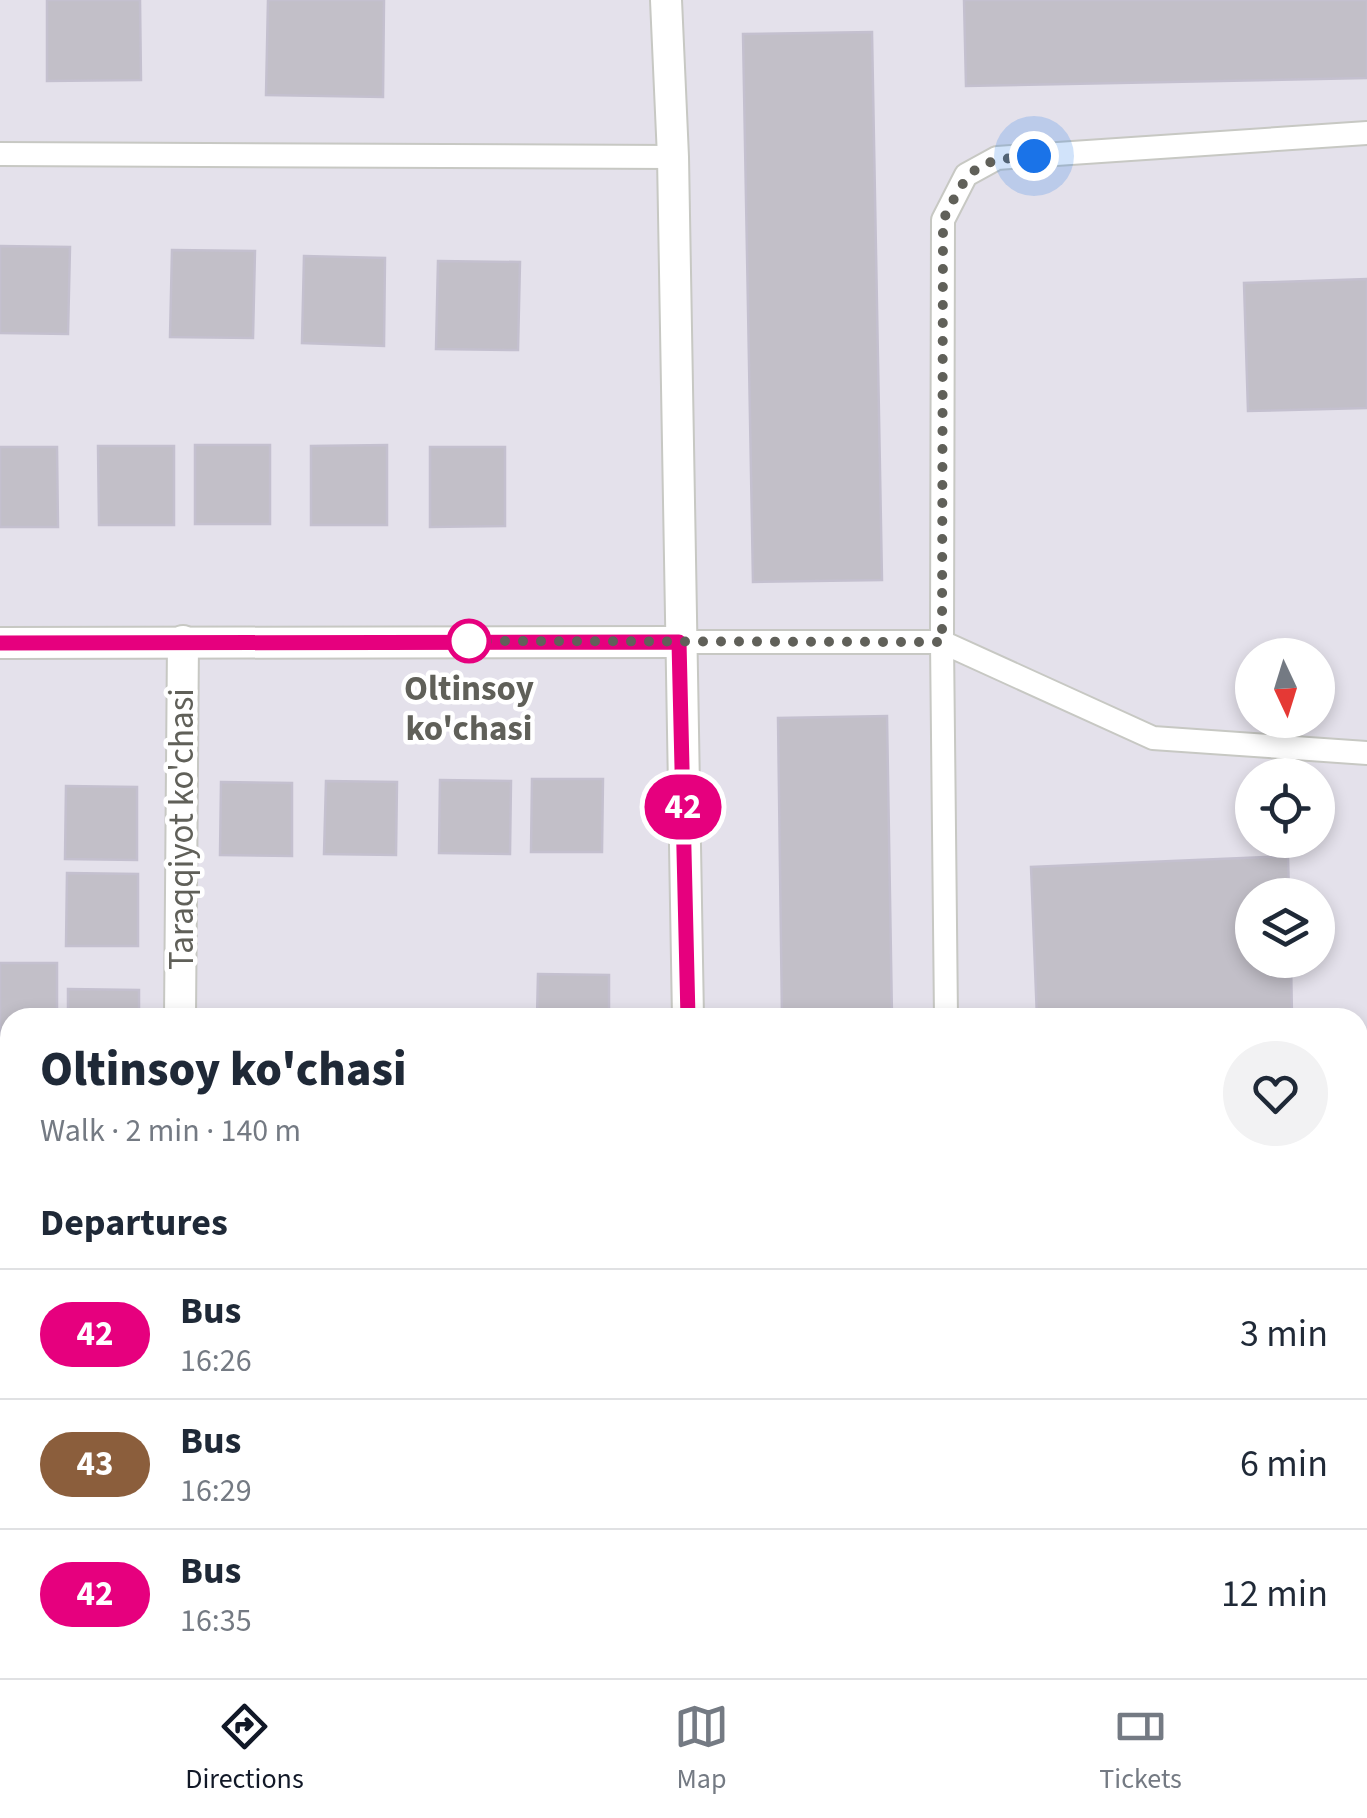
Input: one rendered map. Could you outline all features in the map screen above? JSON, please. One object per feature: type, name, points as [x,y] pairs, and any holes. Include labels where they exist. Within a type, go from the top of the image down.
[{"type":"street","points":[[666,0],[674,156],[688,1008]]},
{"type":"street","name":"Taraqqiyot ko'chasi","points":[[180,1008],[183,641]]},
{"type":"street","name":"Taraqqiyot ko'chasi","points":[[0,643],[679,642]]},
{"type":"lane","points":[[946,1008],[943,220],[966,174],[997,158],[1367,133]]},
{"type":"lane","points":[[0,154],[674,156]]},
{"type":"lane","points":[[679,642],[942,642],[1153,738],[1367,753]]},
{"type":"building","points":[[47,0],[140,0],[141,80],[47,81]]},
{"type":"building","points":[[268,0],[384,0],[383,97],[266,95]]},
{"type":"building","points":[[964,0],[1367,0],[1367,78],[966,86]]},
{"type":"building","points":[[872,32],[882,580],[753,582],[743,34]]},
{"type":"building","points":[[0,246],[70,247],[68,334],[0,333]]},
{"type":"building","points":[[172,250],[255,251],[253,338],[170,337]]},
{"type":"building","points":[[304,256],[385,258],[384,346],[302,343]]},
{"type":"building","points":[[438,261],[520,262],[518,350],[436,349]]},
{"type":"building","points":[[1367,279],[1367,408],[1248,411],[1244,283]]},
{"type":"building","points":[[195,445],[270,445],[270,524],[195,524]]},
{"type":"building","points":[[387,445],[387,525],[311,525],[311,446]]},
{"type":"building","points":[[98,446],[174,446],[174,525],[99,525]]},
{"type":"building","points":[[0,447],[57,447],[58,527],[0,527]]},
{"type":"building","points":[[430,447],[505,447],[505,526],[430,527]]},
{"type":"building","points":[[887,716],[892,1008],[782,1008],[778,718]]},
{"type":"building","points":[[532,779],[603,779],[602,852],[531,852]]},
{"type":"building","points":[[440,780],[511,781],[510,854],[439,853]]},
{"type":"building","points":[[326,781],[397,782],[396,855],[324,854]]},
{"type":"building","points":[[221,782],[292,783],[292,856],[220,855]]},
{"type":"building","points":[[66,786],[137,787],[137,860],[65,859]]},
{"type":"building","points":[[1288,858],[1289,878],[1235,878],[1235,978],[1291,978],[1292,1008],[1037,1008],[1031,867]]},
{"type":"building","points":[[67,873],[138,874],[138,946],[66,946]]},
{"type":"building","points":[[0,963],[57,963],[57,1008],[0,1008]]},
{"type":"building","points":[[538,974],[609,975],[609,1008],[537,1008]]},
{"type":"building","points":[[68,989],[139,990],[139,1008],[68,1008]]},
{"type":"bus line","name":"42","points":[[0,643],[679,642],[688,1008]]},
{"type":"place","name":"Oltinsoy ko'chasi","points":[[469,641]]},
{"type":"route","points":[[469,641],[942,642],[943,220],[966,174],[997,158],[1034,156]]}]
